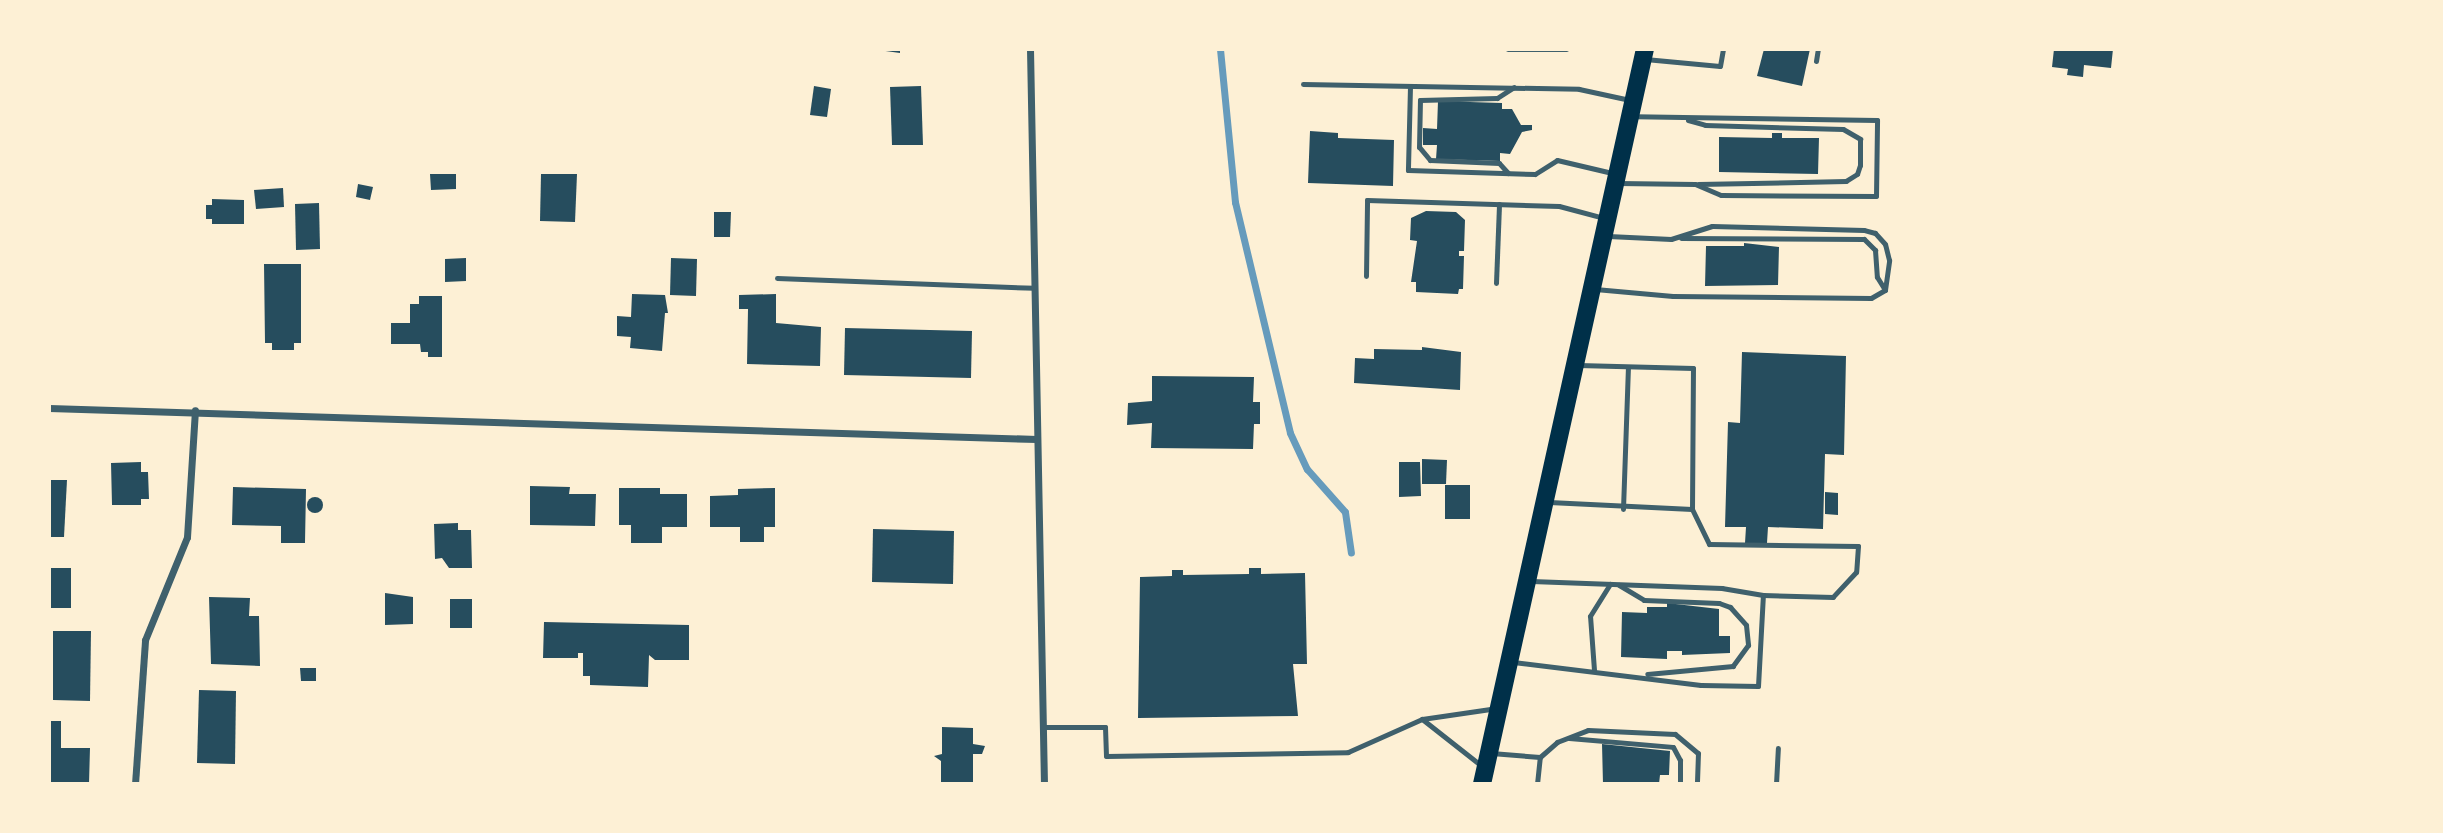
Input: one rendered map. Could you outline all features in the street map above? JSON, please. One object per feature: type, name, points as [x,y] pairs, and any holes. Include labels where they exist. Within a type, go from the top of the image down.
[{"type":"main road","points":[[1486,768],[1643,54]]},
{"type":"street","points":[[1030,49],[1044,784]]},
{"type":"street","points":[[49,408],[1037,439]]},
{"type":"street","points":[[135,784],[145,640],[187,537],[195,411]]},
{"type":"lane","points":[[1508,49],[1566,49]]},
{"type":"lane","points":[[1643,54],[1720,66],[1724,49]]},
{"type":"lane","points":[[1816,61],[1818,49]]},
{"type":"lane","points":[[1303,84],[1579,89],[1631,108],[1705,125],[1843,130],[1860,139],[1860,165],[1857,174],[1846,181],[1695,184],[1616,178],[1557,160],[1535,174],[1408,170],[1410,86]]},
{"type":"lane","points":[[1508,173],[1499,163],[1430,160],[1419,148],[1420,100],[1497,98],[1514,87]]},
{"type":"lane","points":[[1687,120],[1709,114],[1877,120],[1876,196],[1721,195],[1695,184]]},
{"type":"lane","points":[[1366,276],[1367,200],[1559,206],[1606,227],[1671,239],[1864,239],[1875,250],[1877,277],[1885,290]]},
{"type":"lane","points":[[1496,283],[1499,204]]},
{"type":"lane","points":[[1671,239],[1712,226],[1864,230],[1875,233],[1885,244],[1889,260],[1885,290]]},
{"type":"lane","points":[[777,278],[1034,288]]},
{"type":"lane","points":[[1592,289],[1673,296],[1871,298],[1885,290]]},
{"type":"lane","points":[[1528,581],[1833,597],[1856,572],[1858,546],[1709,544],[1692,509],[1693,368],[1576,365]]},
{"type":"lane","points":[[1623,509],[1628,367]]},
{"type":"lane","points":[[1546,502],[1623,509],[1692,509]]},
{"type":"lane","points":[[1594,670],[1590,616],[1610,584]]},
{"type":"lane","points":[[1618,584],[1644,600],[1719,603],[1730,607],[1746,625],[1748,645],[1733,666],[1641,675]]},
{"type":"lane","points":[[1510,662],[1641,675],[1701,685],[1758,686],[1763,594]]},
{"type":"lane","points":[[1043,727],[1105,727],[1106,756],[1348,752],[1422,719],[1500,708]]},
{"type":"lane","points":[[1422,719],[1486,768],[1540,757],[1567,738],[1588,730],[1675,734],[1698,753],[1697,784]]},
{"type":"lane","points":[[1567,738],[1673,747],[1680,760],[1680,784]]},
{"type":"lane","points":[[1776,784],[1778,748]]},
{"type":"lane","points":[[1537,784],[1540,757]]},
{"type":"building","points":[[871,49],[900,49],[900,53]]},
{"type":"building","points":[[1764,49],[1810,49],[1802,86],[1757,76]]},
{"type":"building","points":[[2054,49],[2113,49],[2111,68],[2084,65],[2083,77],[2067,75],[2068,69],[2052,67]]},
{"type":"building","points":[[814,86],[831,89],[827,117],[810,115]]},
{"type":"building","points":[[921,86],[923,145],[892,145],[890,87]]},
{"type":"building","points":[[1438,101],[1502,103],[1502,109],[1512,109],[1521,125],[1532,125],[1532,130],[1522,132],[1510,154],[1500,153],[1500,161],[1436,159],[1437,145],[1423,145],[1423,128],[1437,129]]},
{"type":"building","points":[[1310,131],[1338,133],[1338,138],[1394,140],[1393,186],[1308,183]]},
{"type":"building","points":[[1772,133],[1782,133],[1782,138],[1819,138],[1818,174],[1719,172],[1719,137],[1772,138]]},
{"type":"building","points":[[430,174],[456,174],[456,189],[431,190]]},
{"type":"building","points":[[541,174],[577,174],[575,222],[540,221]]},
{"type":"building","points":[[358,184],[373,187],[370,200],[356,197]]},
{"type":"building","points":[[283,188],[284,207],[256,209],[254,190]]},
{"type":"building","points":[[212,199],[244,200],[244,224],[212,224],[212,219],[206,219],[206,205],[212,205]]},
{"type":"building","points":[[319,203],[320,249],[296,250],[295,204]]},
{"type":"building","points":[[1426,211],[1456,212],[1465,220],[1464,251],[1459,251],[1459,256],[1464,256],[1463,289],[1459,289],[1458,294],[1416,292],[1416,282],[1411,282],[1417,241],[1410,240],[1411,218]]},
{"type":"building","points":[[714,212],[731,212],[730,237],[714,237]]},
{"type":"building","points":[[1744,243],[1779,247],[1778,285],[1705,286],[1706,246],[1744,246]]},
{"type":"building","points":[[466,258],[466,281],[445,282],[445,259]]},
{"type":"building","points":[[671,258],[697,259],[696,296],[670,295]]},
{"type":"building","points":[[264,264],[301,264],[301,343],[294,343],[294,350],[272,350],[272,343],[265,343]]},
{"type":"building","points":[[632,294],[665,295],[668,313],[665,313],[662,351],[630,348],[631,337],[617,336],[617,316],[631,317]]},
{"type":"building","points":[[776,294],[776,323],[821,327],[820,366],[747,364],[748,309],[739,309],[739,295]]},
{"type":"building","points":[[419,296],[442,296],[442,357],[428,357],[428,352],[421,352],[420,344],[391,344],[391,323],[410,323],[410,304],[419,304]]},
{"type":"building","points":[[845,328],[972,331],[971,378],[844,375]]},
{"type":"building","points":[[1422,347],[1461,352],[1460,390],[1354,383],[1355,358],[1374,359],[1374,349],[1422,350]]},
{"type":"building","points":[[1742,352],[1846,356],[1844,455],[1825,454],[1823,529],[1768,527],[1767,543],[1745,543],[1746,527],[1725,527],[1728,422],[1740,423]]},
{"type":"building","points":[[1152,376],[1254,377],[1253,402],[1260,402],[1260,424],[1254,424],[1253,449],[1151,448],[1152,423],[1127,425],[1128,403],[1152,401]]},
{"type":"building","points":[[1422,459],[1447,460],[1446,484],[1422,484]]},
{"type":"building","points":[[141,462],[141,472],[148,472],[149,499],[141,499],[141,505],[112,505],[111,463]]},
{"type":"building","points":[[1399,462],[1420,462],[1421,496],[1399,497]]},
{"type":"building","points":[[49,480],[67,480],[64,537],[49,537]]},
{"type":"building","points":[[1445,485],[1470,485],[1470,519],[1445,519]]},
{"type":"building","points":[[530,486],[570,487],[569,494],[596,494],[595,526],[530,525]]},
{"type":"building","points":[[233,487],[306,489],[305,543],[281,543],[281,526],[232,525]]},
{"type":"building","points":[[619,488],[660,488],[660,494],[687,494],[687,527],[662,527],[662,543],[631,543],[631,525],[619,525]]},
{"type":"building","points":[[775,488],[775,527],[764,527],[764,542],[740,542],[740,527],[710,527],[710,496],[738,495],[738,489]]},
{"type":"building","points":[[1825,492],[1838,493],[1838,515],[1825,514]]},
{"type":"building","points":[[315,497],[321,499],[321,511],[315,513],[309,511],[307,505],[309,499]]},
{"type":"building","points":[[458,523],[458,530],[471,530],[472,568],[449,568],[442,558],[435,559],[434,524]]},
{"type":"building","points":[[873,529],[954,531],[953,584],[872,582]]},
{"type":"building","points":[[50,568],[71,568],[71,608],[49,608]]},
{"type":"building","points":[[1249,568],[1261,568],[1261,574],[1305,573],[1307,664],[1293,664],[1298,716],[1138,718],[1140,577],[1172,576],[1172,570],[1183,570],[1183,575],[1249,574]]},
{"type":"building","points":[[385,593],[413,597],[413,624],[385,625]]},
{"type":"building","points":[[209,597],[250,598],[249,616],[259,616],[260,666],[211,664]]},
{"type":"building","points":[[450,599],[472,599],[472,628],[450,628]]},
{"type":"building","points":[[1667,603],[1719,609],[1719,636],[1730,636],[1730,653],[1682,655],[1682,651],[1667,651],[1667,659],[1621,657],[1622,612],[1647,613],[1647,607],[1667,607]]},
{"type":"building","points":[[544,622],[689,625],[689,660],[655,660],[649,655],[648,687],[590,685],[590,676],[583,676],[583,653],[578,653],[578,658],[543,658]]},
{"type":"building","points":[[53,631],[91,631],[90,701],[53,700]]},
{"type":"building","points":[[300,668],[316,668],[316,681],[301,681]]},
{"type":"building","points":[[199,690],[236,691],[235,764],[197,763]]},
{"type":"building","points":[[49,721],[61,721],[61,748],[90,748],[89,784],[49,784]]},
{"type":"building","points":[[942,727],[973,728],[973,744],[985,746],[982,754],[973,754],[973,784],[941,784],[941,761],[934,756],[942,754]]},
{"type":"building","points":[[1602,744],[1670,751],[1669,775],[1660,775],[1659,784],[1603,784]]},
{"type":"waterway","points":[[1220,49],[1235,202],[1290,433],[1307,469],[1345,512],[1351,553]]}]
